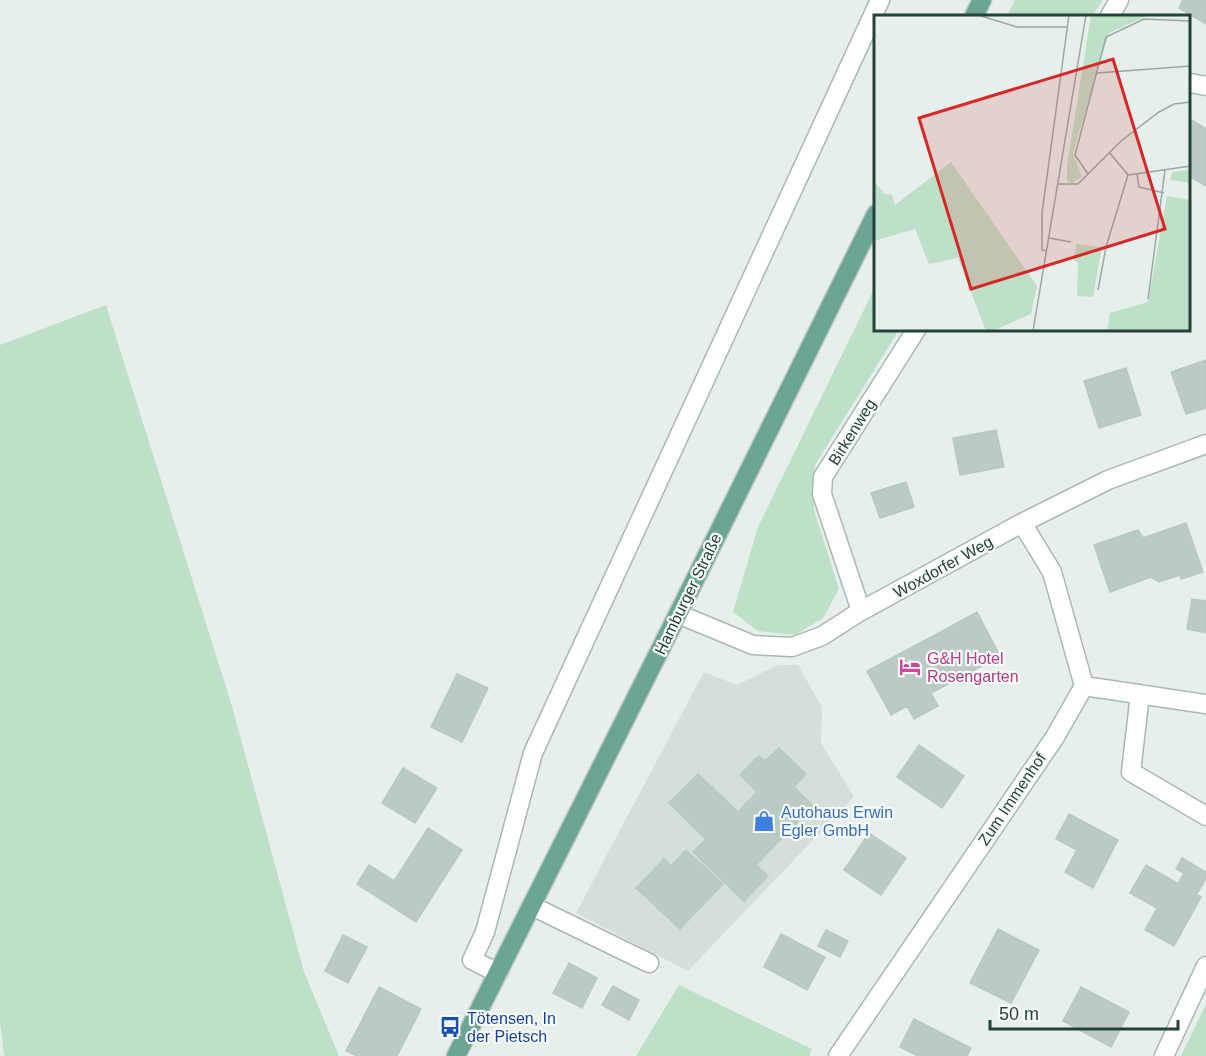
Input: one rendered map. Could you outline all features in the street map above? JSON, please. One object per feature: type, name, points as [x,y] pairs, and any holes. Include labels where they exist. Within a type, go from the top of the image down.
[{"type":"main road","points":[[974,15],[982,0]]},
{"type":"main road","name":"Hamburger Straße","points":[[456,1056],[874,218]]},
{"type":"street","points":[[498,973],[472,960],[485,932],[533,753],[880,0]]},
{"type":"street","points":[[1111,15],[1119,0]]},
{"type":"street","points":[[1191,83],[1206,86]]},
{"type":"street","name":"Birkenweg","points":[[861,611],[822,494],[824,477],[915,332]]},
{"type":"street","name":"Woxdorfer Weg","points":[[678,614],[753,645],[792,647],[822,636],[861,611],[1022,523],[1108,480],[1206,444]]},
{"type":"street","points":[[1022,523],[1052,572],[1084,686],[1206,704]]},
{"type":"street","name":"Zum Immenhof","points":[[838,1056],[1055,737],[1084,686]]},
{"type":"street","points":[[1140,694],[1131,772],[1206,816]]},
{"type":"street","points":[[532,906],[649,963]]},
{"type":"street","points":[[1164,1056],[1206,966]]},
{"type":"shaded area","points":[[777,665],[798,665],[822,707],[821,743],[854,797],[688,971],[576,913],[704,672],[737,685]]},
{"type":"green space","points":[[1015,0],[1103,0],[1093,15],[1008,15]]},
{"type":"green space","points":[[874,289],[874,332],[898,332],[815,465],[814,510],[839,589],[823,618],[795,635],[758,631],[733,612],[758,527]]},
{"type":"green space","points":[[106,305],[232,706],[304,972],[339,1056],[4,1056],[0,1021],[0,345]]},
{"type":"green space","points":[[679,985],[812,1049],[809,1056],[636,1056]]},
{"type":"green space","points":[[1206,1004],[1206,1056],[1181,1056]]},
{"type":"building","points":[[1183,0],[1206,0],[1206,24],[1191,15],[1179,8]]},
{"type":"building","points":[[1191,120],[1206,129],[1206,186],[1191,178]]},
{"type":"building","points":[[1206,360],[1206,408],[1186,414],[1171,372]]},
{"type":"building","points":[[1126,368],[1141,415],[1099,428],[1084,381]]},
{"type":"building","points":[[996,430],[1004,467],[960,475],[953,438]]},
{"type":"building","points":[[906,482],[914,507],[880,518],[871,493]]},
{"type":"building","points":[[1186,523],[1203,572],[1181,579],[1180,575],[1159,582],[1151,577],[1110,592],[1094,545],[1138,530],[1143,538]]},
{"type":"building","points":[[1192,599],[1206,601],[1206,633],[1187,629]]},
{"type":"building","points":[[977,612],[1000,656],[956,680],[933,636]]},
{"type":"building","points":[[933,636],[956,680],[931,693],[938,706],[914,719],[907,706],[891,715],[867,671]]},
{"type":"building","points":[[457,674],[488,688],[462,742],[431,727]]},
{"type":"building","points":[[919,745],[964,776],[942,808],[897,777]]},
{"type":"building","name":"Autohaus Erwin Egler GmbH","points":[[779,748],[806,774],[794,787],[813,806],[756,865],[768,876],[744,901],[693,852],[709,836],[712,840],[757,792],[740,775],[759,756],[765,761]]},
{"type":"building","points":[[403,768],[437,788],[415,823],[382,803]]},
{"type":"building","points":[[698,774],[738,812],[709,842],[669,803]]},
{"type":"building","points":[[1069,814],[1118,840],[1093,888],[1065,872],[1077,850],[1056,839]]},
{"type":"building","points":[[428,828],[462,850],[416,922],[357,884],[369,865],[394,881]]},
{"type":"building","points":[[869,833],[906,858],[881,895],[844,870]]},
{"type":"building","points":[[686,850],[723,884],[680,929],[636,888],[664,859],[671,866]]},
{"type":"building","points":[[1182,858],[1206,872],[1206,878],[1197,894],[1178,884],[1184,873],[1176,869]]},
{"type":"building","points":[[1146,865],[1201,897],[1174,946],[1145,930],[1157,908],[1130,893]]},
{"type":"building","points":[[998,929],[1039,950],[1011,1003],[970,983]]},
{"type":"building","points":[[826,930],[848,941],[840,957],[818,946]]},
{"type":"building","points":[[781,934],[825,957],[807,990],[764,967]]},
{"type":"building","points":[[343,935],[367,947],[348,983],[325,971]]},
{"type":"building","points":[[569,963],[597,978],[582,1008],[553,993]]},
{"type":"building","points":[[613,986],[639,1000],[629,1020],[602,1005]]},
{"type":"building","points":[[379,987],[421,1009],[397,1056],[357,1056],[346,1051]]},
{"type":"building","points":[[1081,987],[1129,1012],[1111,1047],[1063,1021]]},
{"type":"building","points":[[914,1019],[971,1048],[967,1056],[918,1056],[900,1047]]},
{"type":"place","name":"G&H Hotel Rosengarten","points":[[910,667]]},
{"type":"place","name":"Autohaus Erwin Egler GmbH","points":[[764,821]]},
{"type":"place","name":"Tötensen, In der Pietsch","points":[[450,1027]]}]
